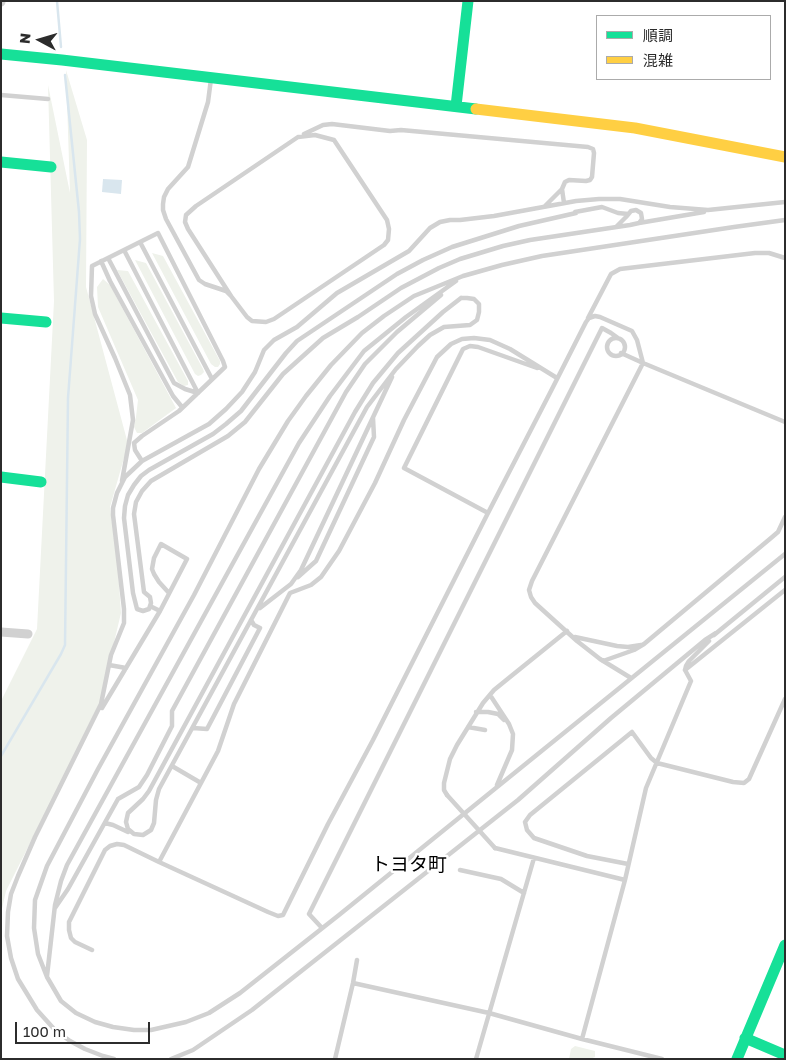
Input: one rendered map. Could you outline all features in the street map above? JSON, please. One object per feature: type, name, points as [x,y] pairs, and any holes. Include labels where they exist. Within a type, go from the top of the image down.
[{"type":"street","points":[[456,106],[468,1]]},
{"type":"street","points":[[1,54],[635,128],[785,157]]},
{"type":"street","points":[[1,162],[50,167]]},
{"type":"street","points":[[1,318],[46,322]]},
{"type":"street","points":[[1,477],[41,482]]},
{"type":"street","points":[[1,632],[28,634]]},
{"type":"street","points":[[737,1059],[785,945]]},
{"type":"street","points":[[745,1038],[785,1055]]},
{"type":"lane","points":[[211,78],[208,102],[188,167],[168,189],[164,197],[163,210],[199,280],[226,291],[232,296]]},
{"type":"lane","points":[[1,95],[48,99]]},
{"type":"lane","points":[[298,137],[315,135],[334,140],[387,220],[389,229],[388,240],[384,245],[274,319],[266,322],[252,321],[232,296],[188,228],[185,222],[186,215],[196,206],[298,137],[323,125],[332,124],[390,131],[401,130],[593,149],[592,177],[590,180],[569,180],[565,182],[562,189],[544,207]]},
{"type":"lane","points":[[562,189],[564,204]]},
{"type":"lane","points":[[121,484],[142,461],[209,424],[226,410],[242,392],[255,372],[264,350],[274,340],[297,327],[337,292],[409,250],[430,228],[440,222],[479,218],[599,199],[620,199],[708,210],[785,202]]},
{"type":"lane","points":[[628,214],[618,213],[602,207],[519,226],[452,247],[397,274],[297,341],[241,411],[213,434],[149,470],[134,484],[128,495],[124,518],[133,593],[137,609],[143,611],[149,609],[151,603],[150,597],[144,592],[134,514],[136,502],[142,491],[152,481],[228,436],[244,422],[283,374],[323,338],[401,288],[446,265],[479,253],[530,240],[736,206]]},
{"type":"lane","points":[[616,227],[631,210],[641,213],[642,219],[639,223]]},
{"type":"lane","points":[[785,220],[542,256],[463,276],[414,296],[384,316],[362,333],[331,365],[288,421],[259,470],[194,595],[47,866],[36,900],[34,928],[38,954],[47,977],[61,1001],[76,1013],[95,1022],[134,1030],[151,1030],[186,1022],[208,1013],[240,993],[322,928],[785,554]]},
{"type":"lane","points":[[114,1059],[85,1049],[70,1041],[55,1030],[37,1010],[18,979],[11,958],[7,936],[8,912],[11,894],[35,837],[101,704],[111,655],[124,623],[113,515],[133,420],[130,395],[95,314],[91,296],[92,266],[158,233],[224,360],[225,367],[182,407],[134,444],[135,450],[142,461]]},
{"type":"lane","points":[[140,242],[212,379]]},
{"type":"lane","points":[[124,250],[198,393]]},
{"type":"lane","points":[[92,950],[74,942],[68,930],[70,922],[105,850],[117,844],[124,845],[268,912],[278,916],[283,914],[611,274],[620,270],[754,253],[769,253],[785,258]]},
{"type":"lane","points":[[108,258],[174,383],[198,393]]},
{"type":"lane","points":[[101,261],[173,396],[182,407]]},
{"type":"lane","points":[[54,911],[118,799],[139,787],[147,774],[172,726],[172,711],[346,392],[365,364],[397,332],[463,276]]},
{"type":"lane","points":[[47,977],[54,911],[67,865],[299,443],[330,396],[364,352],[406,317],[463,276]]},
{"type":"lane","points":[[106,823],[134,834],[143,835],[151,830],[154,823],[157,794],[367,407],[396,369],[430,335],[444,327],[470,325],[477,320],[479,304],[474,300],[461,298],[456,302],[398,353],[373,383],[149,791],[128,813],[126,822],[128,829],[134,834]]},
{"type":"lane","points":[[586,322],[589,318],[595,316],[632,331],[638,340],[643,363],[532,581],[529,590],[530,598],[603,661],[631,678]]},
{"type":"lane","points":[[322,928],[309,914],[602,328],[623,341],[624,347],[621,353],[612,355],[607,348],[608,343],[610,340],[618,338]]},
{"type":"lane","points":[[159,862],[218,751],[234,704],[290,592],[311,585],[321,577],[339,551],[437,357],[445,349],[462,339],[490,340],[510,349],[557,378]]},
{"type":"lane","points":[[488,513],[404,468],[463,349],[470,346],[478,347],[546,371]]},
{"type":"lane","points":[[621,353],[785,422]]},
{"type":"lane","points":[[291,584],[301,570],[396,369]]},
{"type":"lane","points":[[257,610],[291,584],[316,561],[374,437],[373,417]]},
{"type":"lane","points":[[131,431],[137,436],[142,436]]},
{"type":"lane","points":[[603,661],[634,650],[644,644],[772,538],[778,532],[785,516]]},
{"type":"lane","points":[[94,720],[160,611],[187,560],[161,544],[154,558],[152,569],[159,582],[169,593]]},
{"type":"lane","points":[[171,1059],[193,1050],[259,1004],[518,800],[705,640],[785,577]]},
{"type":"lane","points":[[685,670],[785,590]]},
{"type":"lane","points":[[150,606],[160,611]]},
{"type":"lane","points":[[193,728],[207,729],[260,628],[254,625],[251,620]]},
{"type":"lane","points":[[567,631],[510,677],[490,695],[476,712],[457,745],[447,769],[444,790],[447,796],[495,848],[625,880]]},
{"type":"lane","points":[[582,1039],[625,880],[646,788],[691,681],[685,670],[686,666],[716,633]]},
{"type":"lane","points":[[573,637],[617,646],[628,647],[644,644]]},
{"type":"lane","points":[[109,665],[126,668]]},
{"type":"lane","points":[[490,695],[509,724],[513,734],[512,750],[497,787]]},
{"type":"lane","points":[[628,864],[587,856],[534,838],[527,830],[525,822],[530,815],[632,732],[651,758],[657,763],[744,783],[749,779],[785,699]]},
{"type":"lane","points":[[476,712],[498,714],[509,724]]},
{"type":"lane","points":[[468,727],[485,730]]},
{"type":"lane","points":[[172,766],[201,783]]},
{"type":"lane","points":[[476,1059],[534,858]]},
{"type":"lane","points":[[460,870],[501,879],[524,893]]},
{"type":"lane","points":[[334,1059],[357,960]]},
{"type":"lane","points":[[353,983],[489,1013],[662,1059]]},
{"type":"shaded area","points":[[66,70],[87,140],[86,287],[128,444],[110,507],[121,613],[99,706],[6,891],[1,913],[1,701],[37,629],[54,301],[48,85],[70,193]]},
{"type":"shaded area","points":[[103,179],[122,180],[121,194],[102,192]]},
{"type":"shaded area","points":[[152,253],[163,256],[220,361],[218,367],[211,364]]},
{"type":"shaded area","points":[[135,260],[146,263],[203,369],[204,372],[201,375],[195,374]]},
{"type":"shaded area","points":[[117,270],[128,271],[188,381],[188,385],[184,386],[178,382]]},
{"type":"shaded area","points":[[103,279],[110,285],[176,408],[142,433],[137,433],[134,427],[138,400],[98,307],[97,287]]},
{"type":"shaded area","points":[[575,1046],[595,1051],[595,1057],[590,1059],[569,1059],[571,1049]]},
{"type":"waterway","points":[[57,1],[61,47]]},
{"type":"waterway","points":[[1,756],[65,645],[68,398],[80,239],[65,75]]},
{"type":"traffic: fast","points":[[456,106],[468,1]]},
{"type":"traffic: fast","points":[[1,54],[476,109]]},
{"type":"traffic: fast","points":[[1,162],[51,167]]},
{"type":"traffic: fast","points":[[1,318],[46,322]]},
{"type":"traffic: fast","points":[[1,477],[41,482]]},
{"type":"traffic: fast","points":[[737,1059],[785,945]]},
{"type":"traffic: fast","points":[[745,1038],[785,1055]]},
{"type":"traffic: slow","points":[[476,109],[635,128],[785,157]]},
{"type":"district","name":"トヨタ町","points":[[409,865]]}]
